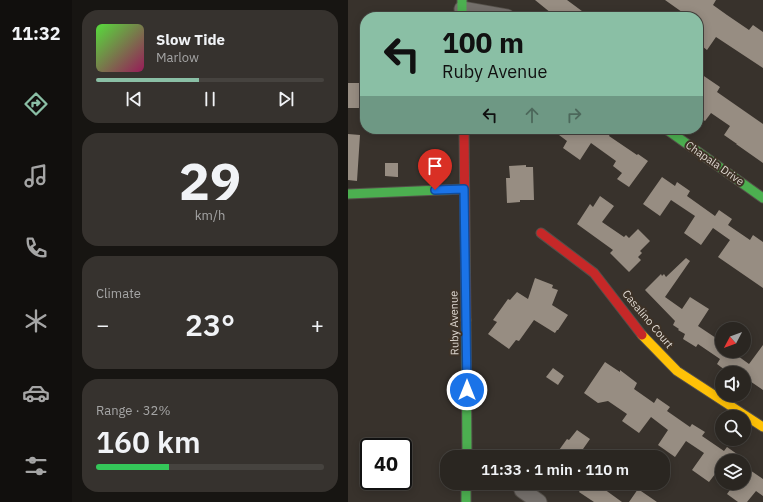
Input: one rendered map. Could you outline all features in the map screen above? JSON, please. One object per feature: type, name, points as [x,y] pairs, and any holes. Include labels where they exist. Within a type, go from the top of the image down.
[{"type":"street","points":[[462,9],[479,12]]},
{"type":"street","name":"Ruby Avenue","points":[[464,134],[467,352],[466,450]]},
{"type":"street","name":"Chapala Drive","points":[[673,134],[763,198]]},
{"type":"street","points":[[348,194],[464,189]]},
{"type":"street","name":"Casalino Court","points":[[541,233],[594,273],[643,336],[677,371],[763,427]]},
{"type":"street","points":[[466,490],[466,502]]},
{"type":"street","points":[[522,490],[539,502]]},
{"type":"building","points":[[535,0],[567,0],[583,12],[550,12]]},
{"type":"building","points":[[665,0],[716,0],[713,5],[749,30],[753,25],[763,32],[763,68],[716,37],[707,50],[703,47],[703,12],[682,12]]},
{"type":"building","points":[[703,75],[720,87],[717,92],[763,124],[763,163],[724,135],[730,126],[711,113],[705,121],[703,120]]},
{"type":"building","points":[[348,83],[360,83],[360,108],[348,108]]},
{"type":"building","points":[[348,134],[360,135],[357,181],[348,180]]},
{"type":"building","points":[[558,134],[610,134],[609,136],[648,161],[629,187],[617,179],[622,173],[613,166],[616,161],[591,143],[580,160],[563,148],[567,141]]},
{"type":"building","points":[[385,163],[398,163],[398,177],[385,176]]},
{"type":"building","points":[[526,165],[526,167],[533,167],[534,200],[520,200],[520,202],[507,203],[506,178],[510,178],[509,166]]},
{"type":"building","points":[[662,177],[675,186],[677,182],[690,191],[687,196],[715,216],[719,210],[732,219],[728,225],[750,240],[753,235],[763,242],[763,288],[718,257],[730,240],[713,228],[701,245],[684,233],[695,216],[671,200],[660,216],[643,204]]},
{"type":"building","points":[[600,196],[614,206],[602,222],[624,237],[626,235],[629,238],[638,229],[650,241],[640,251],[642,253],[638,257],[641,260],[629,272],[610,253],[613,250],[577,224],[590,204],[593,207]]},
{"type":"building","points":[[686,258],[690,261],[665,297],[682,309],[690,297],[709,309],[698,326],[715,337],[715,356],[698,344],[696,347],[683,339],[685,334],[673,325],[675,321],[645,290],[661,274],[662,276],[664,274],[666,277]]},
{"type":"building","points":[[535,278],[553,285],[552,288],[558,290],[552,305],[568,315],[555,333],[534,320],[519,341],[516,340],[509,349],[488,334],[497,322],[493,320],[508,299],[510,300],[517,292],[528,299]]},
{"type":"building","points":[[763,345],[763,390],[751,382],[751,366],[720,366],[717,364],[720,359],[719,358],[741,358],[749,364]]},
{"type":"building","points":[[605,362],[620,372],[620,370],[637,383],[634,389],[654,403],[657,398],[670,407],[667,411],[690,427],[692,424],[705,432],[702,436],[715,446],[724,451],[727,447],[737,454],[715,454],[715,474],[709,482],[692,470],[704,453],[686,441],[675,457],[670,453],[670,450],[665,450],[658,445],[668,430],[651,417],[639,433],[622,421],[627,414],[608,401],[598,403],[584,393]]},
{"type":"building","points":[[553,368],[564,376],[558,385],[546,377]]},
{"type":"building","points":[[577,430],[590,439],[583,449],[584,450],[559,450],[567,439],[569,440]]},
{"type":"building","points":[[751,471],[763,479],[763,496],[756,491],[747,502],[738,502],[727,494],[730,490],[751,490]]},
{"type":"building","points":[[580,490],[605,490],[622,502],[594,502],[579,492]]},
{"type":"building","points":[[637,490],[639,490],[657,502],[629,502]]},
{"type":"traffic: fast","points":[[462,0],[462,12]]},
{"type":"traffic: fast","points":[[673,134],[763,198]]},
{"type":"traffic: fast","points":[[348,194],[464,189]]},
{"type":"traffic: fast","points":[[466,320],[467,450]]},
{"type":"traffic: fast","points":[[466,490],[466,502]]},
{"type":"traffic: slow","points":[[642,335],[677,371],[763,427]]},
{"type":"traffic: jam","points":[[464,134],[466,320]]},
{"type":"traffic: jam","points":[[541,233],[594,273],[642,335]]},
{"type":"route","points":[[435,190],[464,189],[467,390]]}]
